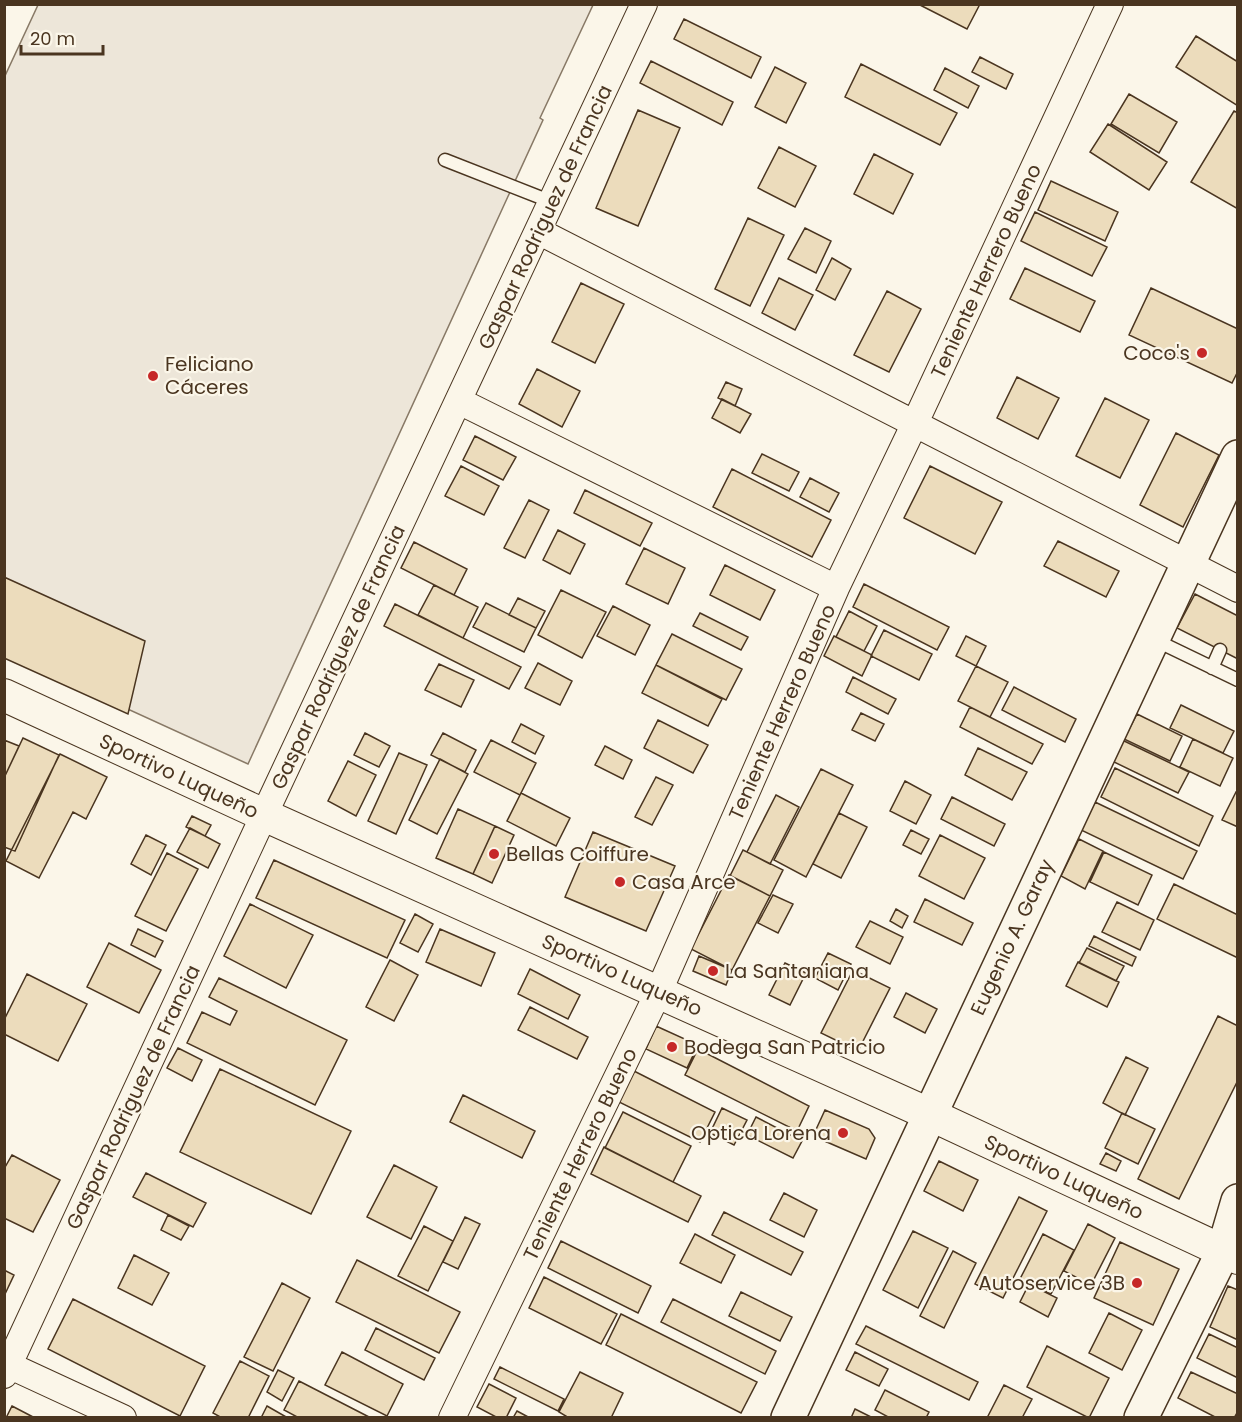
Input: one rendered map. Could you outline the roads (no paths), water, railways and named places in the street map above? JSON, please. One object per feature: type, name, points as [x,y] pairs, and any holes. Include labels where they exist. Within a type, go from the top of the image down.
[{"type":"main road","name":"Eugenio A. Garay","points":[[788,1418],[1151,638],[1238,457]]},
{"type":"main road","points":[[1141,1418],[1230,1255],[1238,1201]]},
{"type":"street","name":"Gaspar Rodriguez de Francia","points":[[6,1368],[644,4]]},
{"type":"street","name":"Teniente Herrero Bueno","points":[[452,1418],[659,991],[836,588],[1110,4]]},
{"type":"street","points":[[538,231],[1238,589]]},
{"type":"street","points":[[459,400],[836,588]]},
{"type":"street","name":"Sportivo Luqueño","points":[[4,695],[264,815],[929,1114],[1230,1255]]},
{"type":"street","points":[[6,1368],[123,1418]]},
{"type":"lane","points":[[445,160],[552,202]]},
{"type":"lane","points":[[1151,638],[1238,680]]},
{"type":"lane","points":[[1212,668],[1220,650]]},
{"type":"place","name":"Coco's","points":[[1202,353]]},
{"type":"place","name":"Feliciano Cáceres","points":[[153,376]]},
{"type":"place","name":"Bellas Coiffure","points":[[494,854]]},
{"type":"place","name":"Casa Arce","points":[[620,882]]},
{"type":"place","name":"La Santaniana","points":[[713,971]]},
{"type":"place","name":"Bodega San Patricio","points":[[672,1047]]},
{"type":"place","name":"Optica Lorena","points":[[843,1133]]},
{"type":"place","name":"Autoservice 3B","points":[[1137,1283]]}]
